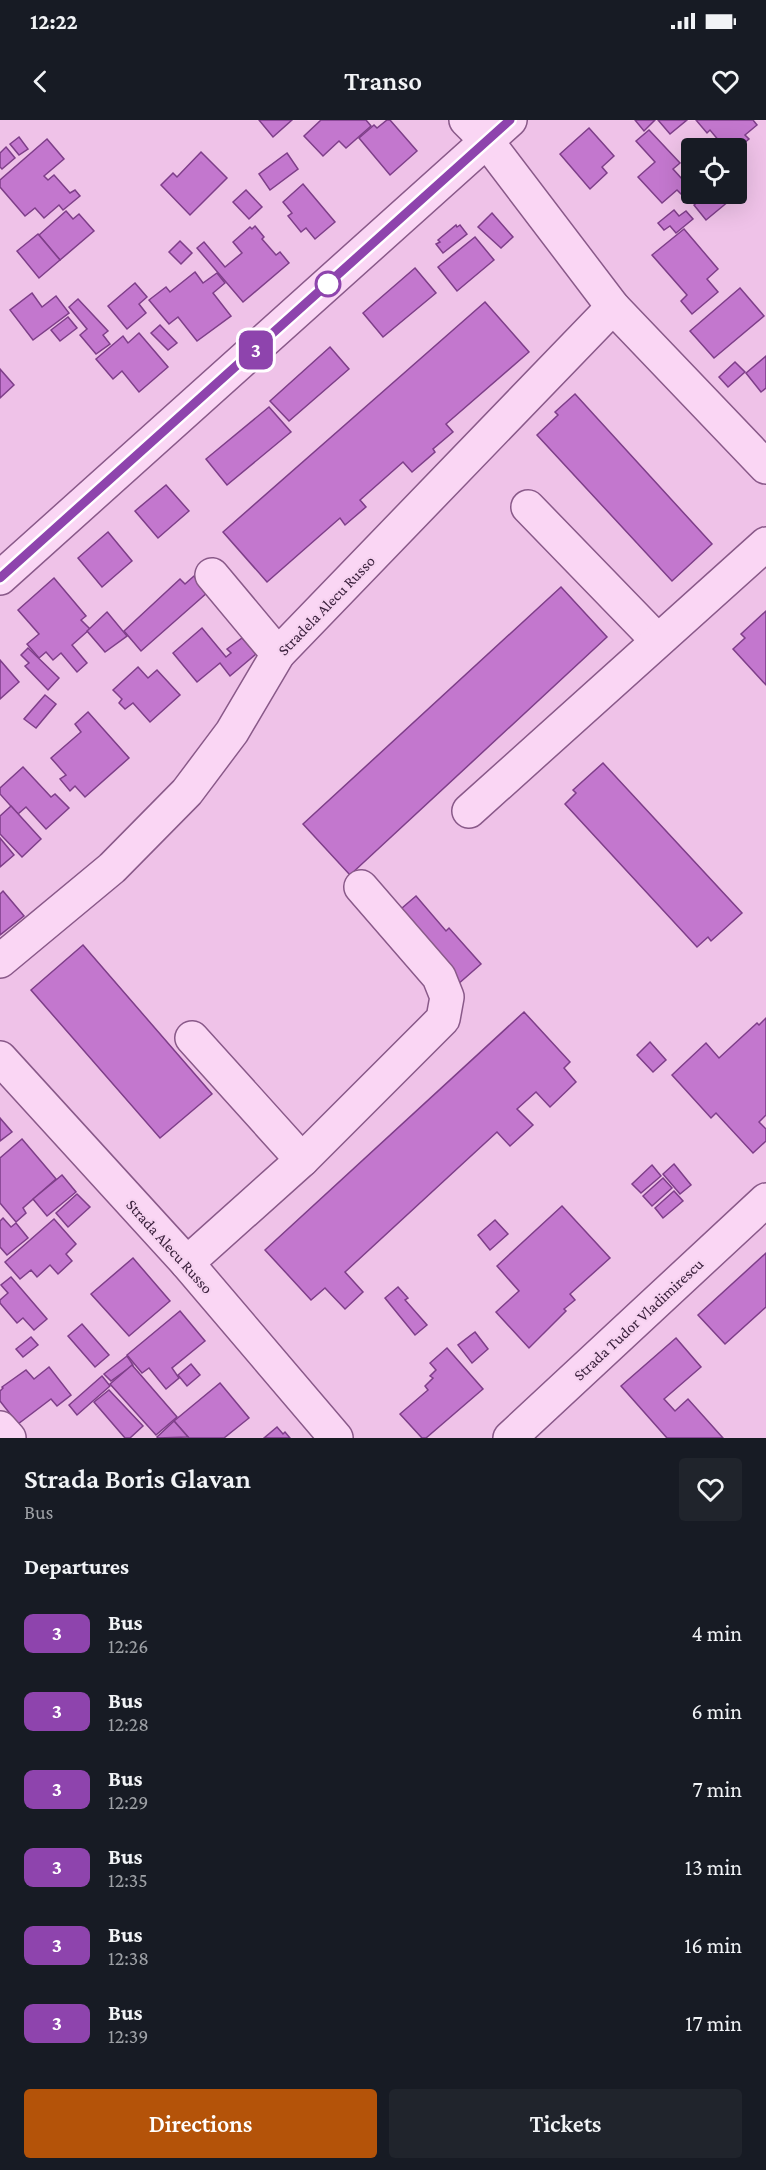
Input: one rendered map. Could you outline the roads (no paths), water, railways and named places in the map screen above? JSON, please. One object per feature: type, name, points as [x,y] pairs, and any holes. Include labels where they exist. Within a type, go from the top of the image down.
[{"type":"street","points":[[0,578],[488,127],[613,307],[766,467]]},
{"type":"street","name":"Stradela Alecu Russo","points":[[0,961],[112,868],[187,792],[232,732],[278,654],[613,307]]},
{"type":"street","points":[[528,507],[657,640]]},
{"type":"street","points":[[469,811],[766,544]]},
{"type":"street","points":[[212,575],[278,654]]},
{"type":"street","points":[[187,1263],[302,1160],[443,1019],[447,998],[439,977],[361,887]]},
{"type":"street","points":[[192,1038],[302,1160]]},
{"type":"street","name":"Strada Alecu Russo","points":[[0,1058],[187,1263],[336,1438]]},
{"type":"street","name":"Strada Tudor Vladimirescu","points":[[510,1438],[766,1200]]},
{"type":"street","points":[[0,1428],[9,1438]]}]
